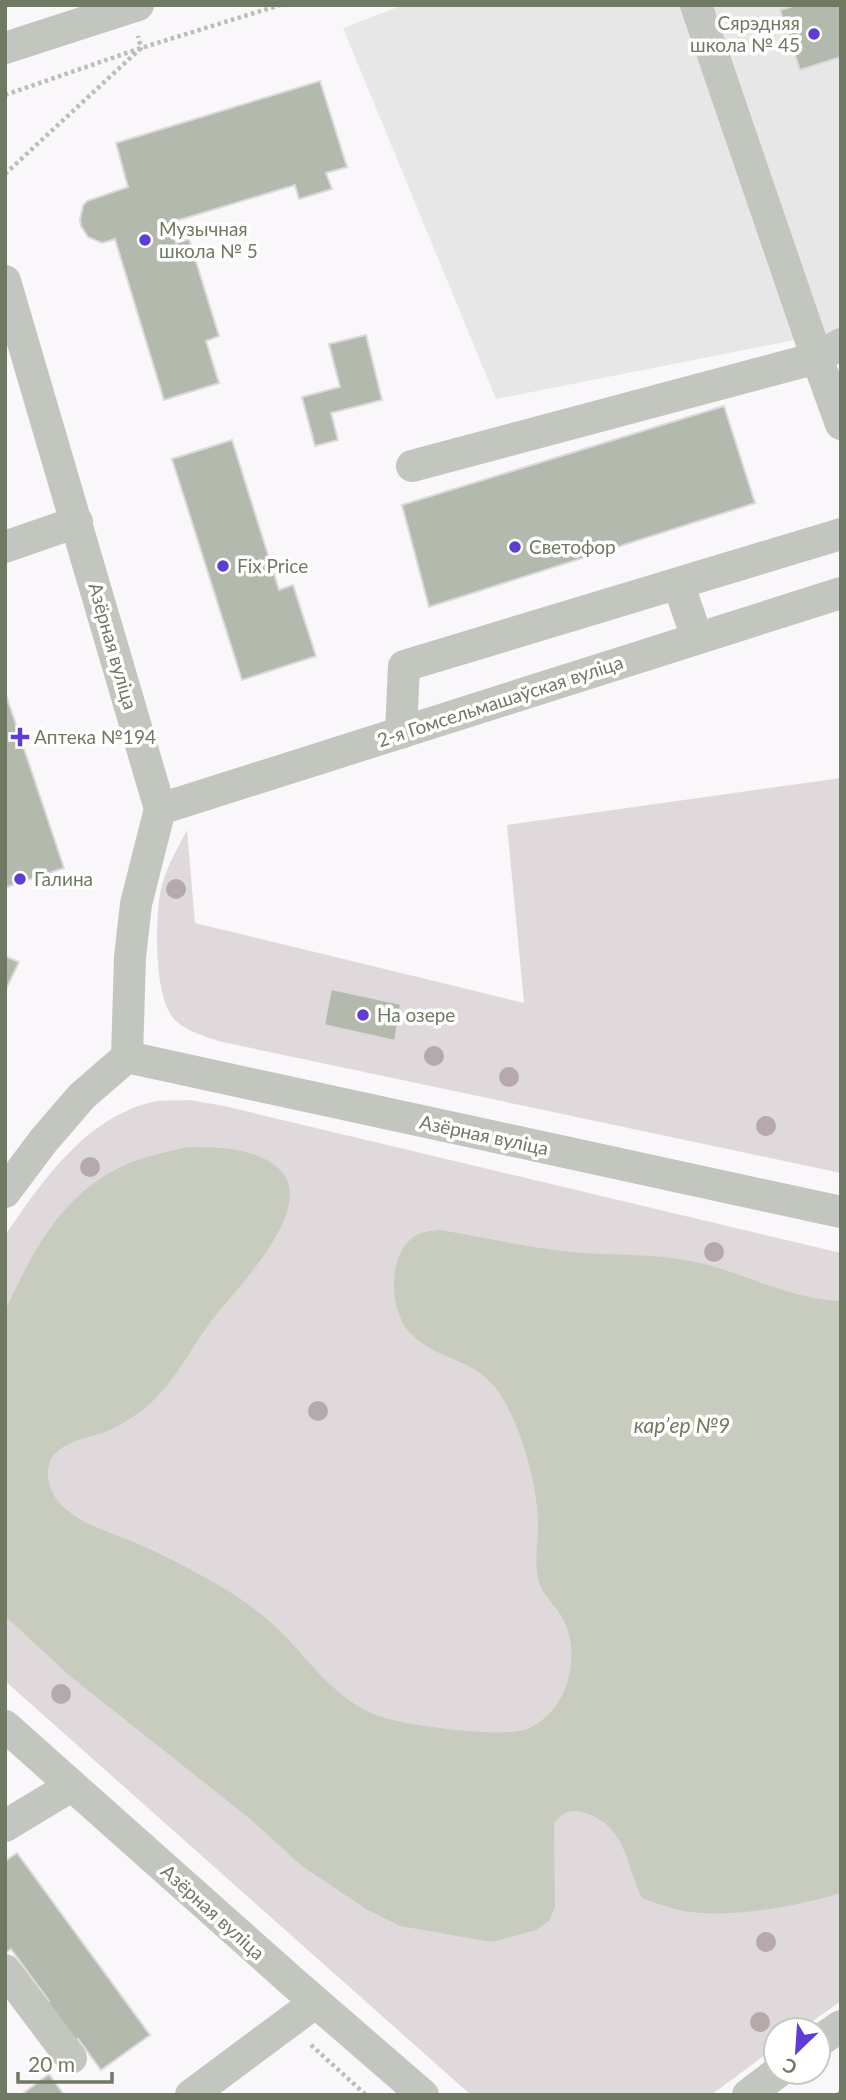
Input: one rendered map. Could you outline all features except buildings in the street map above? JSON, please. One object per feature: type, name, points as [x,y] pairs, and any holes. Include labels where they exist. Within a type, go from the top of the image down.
[{"type":"street","points":[[5,48],[138,5]]},
{"type":"street","points":[[696,5],[829,351],[841,424]]},
{"type":"street","name":"Азёрная вуліца","points":[[5,281],[160,808]]},
{"type":"street","points":[[412,466],[829,351]]},
{"type":"street","points":[[5,547],[77,522]]},
{"type":"street","points":[[401,733],[404,666],[841,534]]},
{"type":"street","points":[[678,583],[697,638]]},
{"type":"street","name":"2-я Гомсельмашаўская вуліца","points":[[160,808],[841,593]]},
{"type":"street","points":[[5,1192],[44,1140],[82,1096],[127,1057],[130,957],[136,904],[160,808]]},
{"type":"street","name":"Азёрная вуліца","points":[[127,1057],[841,1212]]},
{"type":"street","name":"Азёрная вуліца","points":[[5,1726],[424,2095]]},
{"type":"street","points":[[5,1826],[71,1786]]},
{"type":"street","points":[[5,1970],[71,2058]]},
{"type":"street","points":[[191,2095],[316,2002]]},
{"type":"street","points":[[748,2095],[762,2084]]},
{"type":"path","points":[[5,94],[280,5]]},
{"type":"path","points":[[5,174],[141,48]]},
{"type":"path","points":[[287,2023],[366,2095]]},
{"type":"shaded area","points":[[403,5],[841,5],[841,347],[835,332],[496,399],[343,28]]},
{"type":"shaded area","points":[[841,778],[841,1173],[218,1041],[179,1024],[168,1010],[163,996],[157,941],[160,894],[167,869],[187,830],[195,923],[524,1003],[507,825]]},
{"type":"shaded area","points":[[190,1100],[224,1106],[841,1253],[841,2001],[820,2016],[762,2016],[762,2057],[711,2095],[471,2095],[5,1681],[5,1236],[51,1173],[88,1135],[109,1120],[157,1101]]},
{"type":"water","name":"карʼер №9","points":[[188,1147],[246,1152],[277,1167],[288,1184],[289,1203],[282,1225],[253,1271],[209,1324],[162,1392],[141,1411],[119,1425],[60,1449],[50,1463],[48,1473],[51,1488],[57,1500],[80,1519],[167,1557],[241,1599],[262,1614],[348,1699],[361,1708],[389,1719],[475,1732],[515,1732],[527,1729],[552,1711],[561,1698],[571,1667],[569,1636],[564,1621],[542,1590],[538,1578],[537,1504],[527,1456],[509,1410],[502,1397],[482,1374],[423,1344],[404,1325],[399,1313],[395,1299],[395,1270],[399,1256],[415,1236],[440,1230],[556,1250],[676,1258],[802,1295],[841,1301],[841,1893],[784,1907],[742,1912],[702,1913],[668,1907],[642,1898],[622,1847],[608,1826],[597,1818],[573,1811],[563,1814],[554,1823],[555,1907],[549,1921],[536,1930],[492,1942],[400,1926],[366,1909],[302,1866],[249,1818],[70,1676],[5,1616],[5,1311],[51,1226],[83,1192],[125,1165]]},
{"type":"place","name":"Сярэдняя школа № 45","points":[[814,34]]},
{"type":"place","name":"Музычная школа № 5","points":[[145,240]]},
{"type":"place","name":"Светофор","points":[[515,547]]},
{"type":"place","name":"Fix Price","points":[[223,566]]},
{"type":"place","name":"Аптека №194","points":[[20,737]]},
{"type":"place","name":"Галина","points":[[20,879]]},
{"type":"place","name":"На озере","points":[[363,1015]]}]
